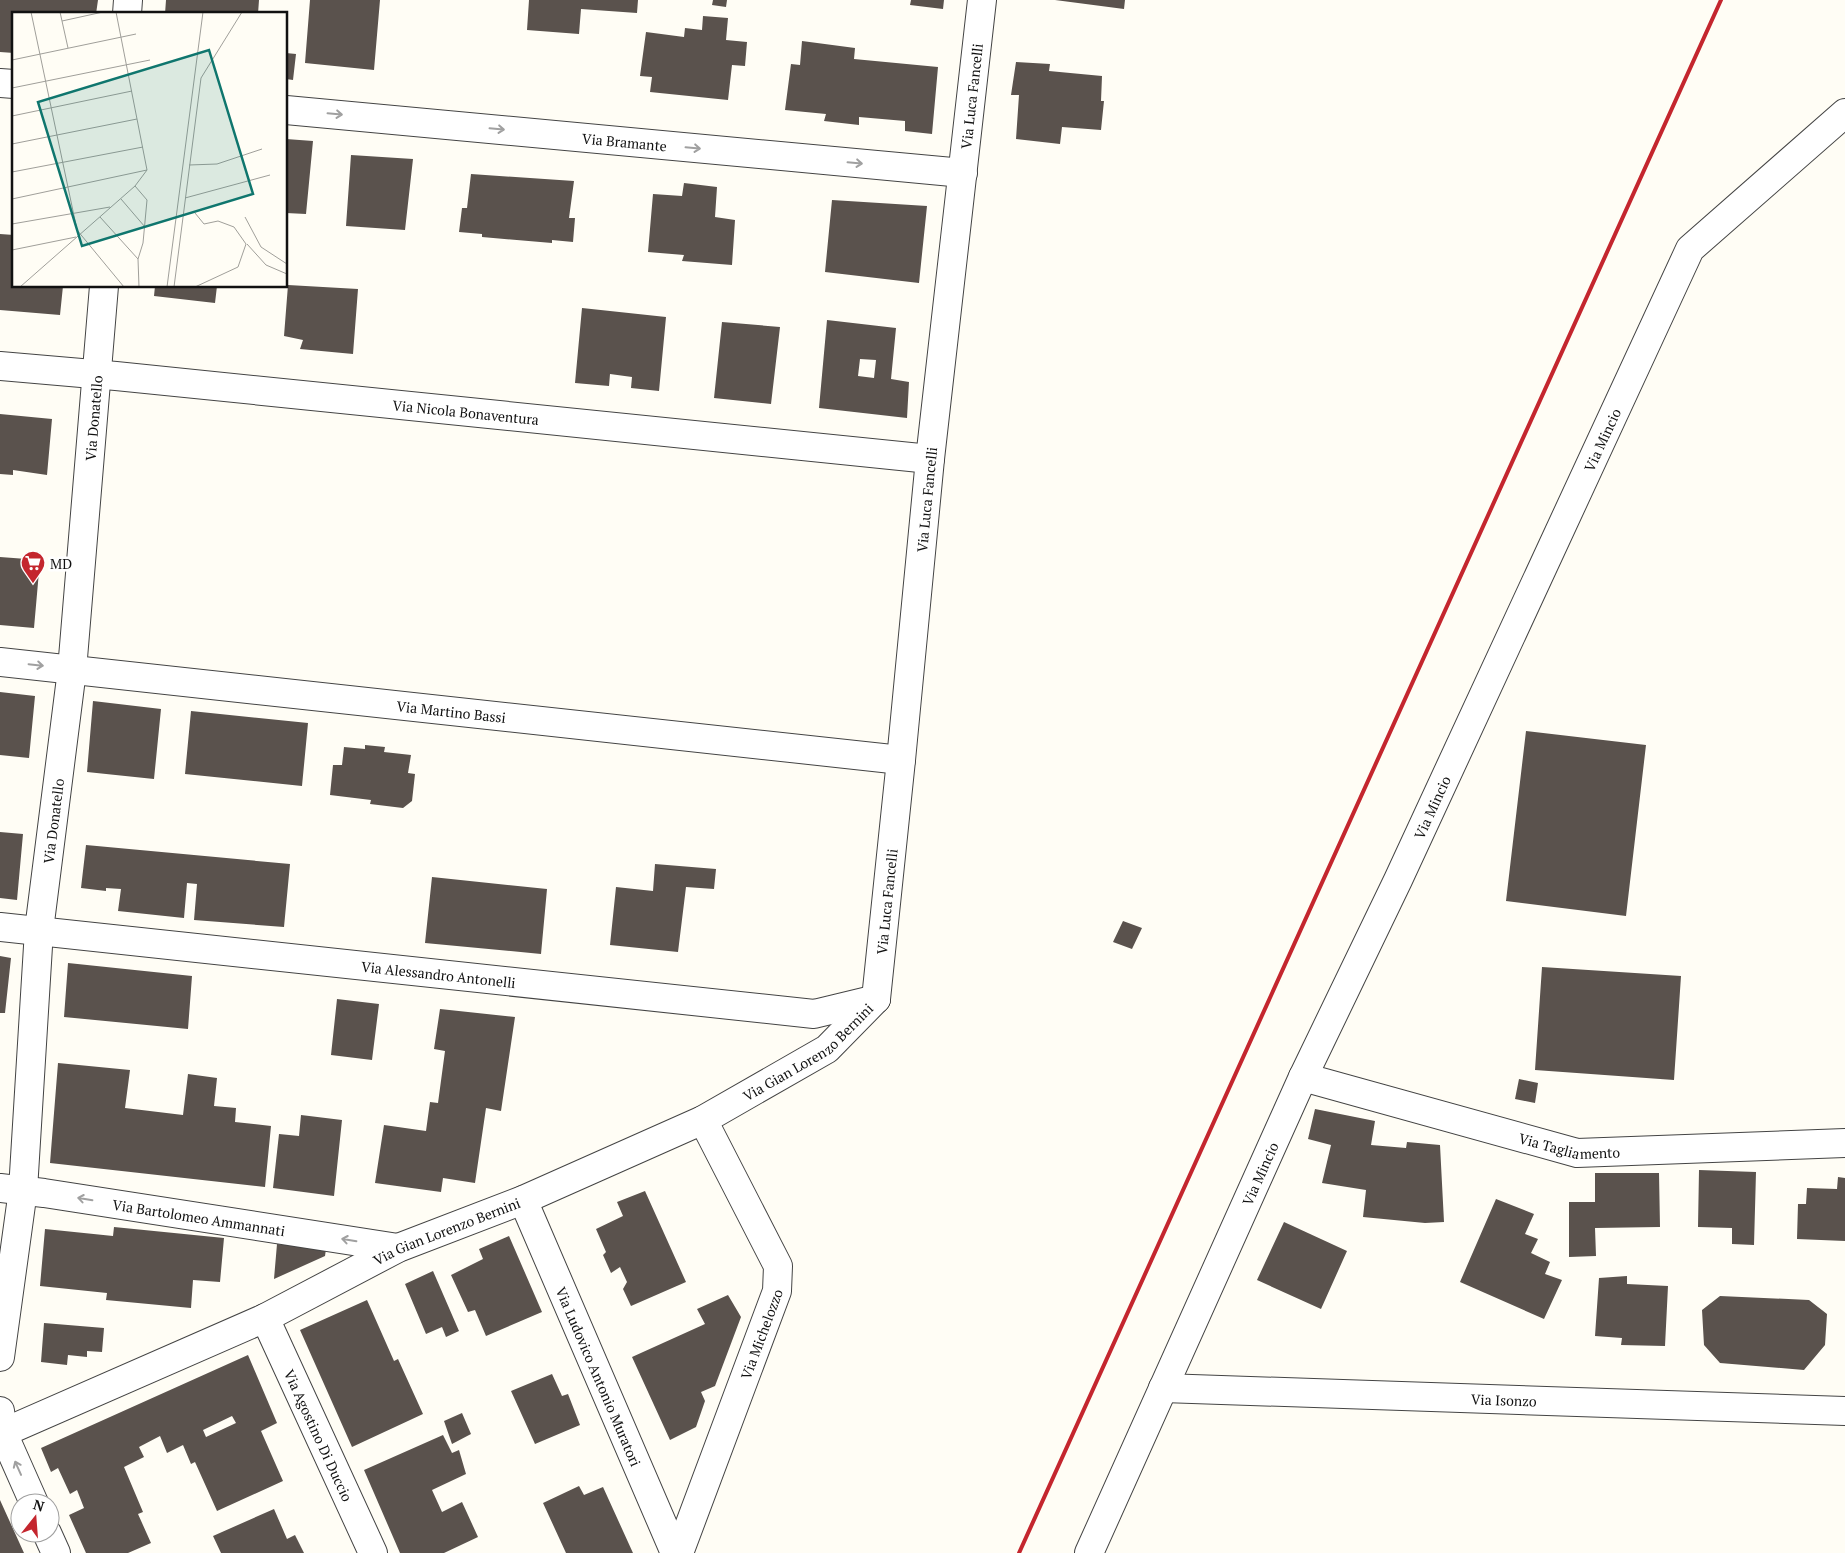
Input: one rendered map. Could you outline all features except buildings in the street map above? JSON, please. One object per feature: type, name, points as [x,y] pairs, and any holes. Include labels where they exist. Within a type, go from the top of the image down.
[{"type":"street","name":"Via Luca Fancelli","points":[[876,999],[930,459],[982,0]]},
{"type":"street","name":"Via Bramante","points":[[288,110],[963,173]]},
{"type":"street","name":"Via Mincio","points":[[1089,1553],[1303,1077],[1402,871],[1690,249],[1845,113]]},
{"type":"street","name":"Via Donatello","points":[[0,1357],[11,1189],[39,930],[72,670],[104,288]]},
{"type":"street","name":"Via Nicola Bonaventura","points":[[0,366],[98,374],[930,459]]},
{"type":"street","name":"Via Martino Bassi","points":[[0,662],[901,760]]},
{"type":"street","name":"Via Alessandro Antonelli","points":[[0,927],[814,1014],[876,999]]},
{"type":"street","name":"Via Gian Lorenzo Bernini","points":[[1,1426],[265,1318],[398,1248],[523,1200],[703,1120],[827,1049],[876,999]]},
{"type":"street","name":"Via Tagliamento","points":[[1303,1077],[1577,1153],[1845,1142]]},
{"type":"street","name":"Via Michelozzo","points":[[679,1553],[777,1291],[778,1266],[703,1120]]},
{"type":"street","name":"Via Bartolomeo Ammannati","points":[[11,1189],[398,1248]]},
{"type":"street","name":"Via Ludovico Antonio Muratori","points":[[523,1200],[675,1553]]},
{"type":"street","name":"Via Agostino Di Duccio","points":[[265,1318],[372,1553]]},
{"type":"street","name":"Via Isonzo","points":[[1163,1388],[1845,1411]]},
{"type":"street","points":[[1,1426],[30,1493]]},
{"type":"railway","points":[[1019,1553],[1721,0]]},
{"type":"place","name":"MD","points":[[33,584]]}]
